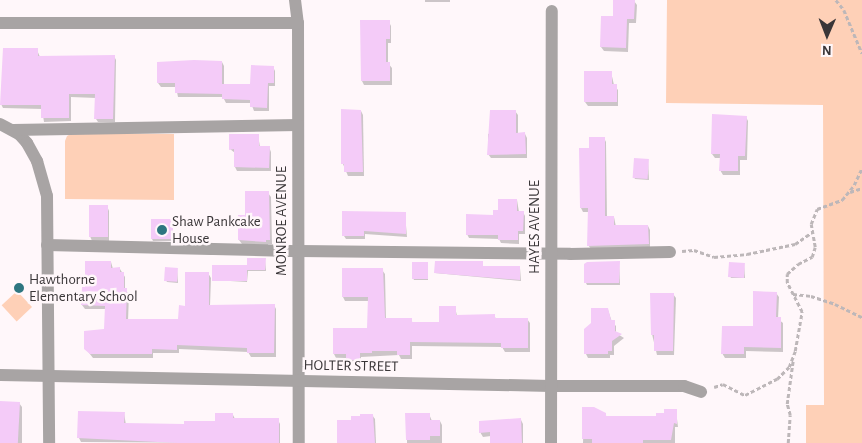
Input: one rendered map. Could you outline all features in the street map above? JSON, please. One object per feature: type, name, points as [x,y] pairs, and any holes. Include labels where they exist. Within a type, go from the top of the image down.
[{"type":"street","name":"MONROE AVENUE","points":[[295,0],[298,24],[299,443]]},
{"type":"street","name":"HAYES AVENUE","points":[[551,443],[552,11]]},
{"type":"street","points":[[0,23],[298,24]]},
{"type":"street","points":[[4,127],[298,125]]},
{"type":"street","points":[[4,127],[19,134],[26,143],[43,177],[46,196],[49,443]]},
{"type":"street","points":[[47,245],[551,254],[670,252]]},
{"type":"street","name":"HOLTER STREET","points":[[0,375],[299,382],[684,386],[701,392]]},
{"type":"path","points":[[836,0],[844,10],[862,53]]},
{"type":"path","points":[[788,443],[790,415],[787,404],[794,351],[802,312],[787,283],[787,274],[798,264],[812,257],[815,247],[811,224],[817,210],[842,200],[849,192],[862,168]]},
{"type":"path","points":[[849,192],[862,188]]},
{"type":"path","points":[[670,252],[694,250],[714,257],[747,254],[795,244],[812,232]]},
{"type":"path","points":[[793,294],[811,296],[835,304],[862,317]]},
{"type":"path","points":[[701,392],[723,384],[746,395],[777,379],[789,367],[794,351]]},
{"type":"shaded area","points":[[667,0],[862,0],[862,443],[806,443],[806,405],[824,405],[823,105],[666,103]]},
{"type":"shaded area","points":[[73,133],[174,134],[174,200],[65,199],[65,141],[67,136]]},
{"type":"shaded area","points":[[17,291],[32,307],[17,321],[2,305]]},
{"type":"building","points":[[613,0],[635,0],[634,19],[627,19],[626,48],[600,47],[601,16],[613,16]]},
{"type":"building","points":[[360,20],[390,20],[390,39],[386,39],[386,62],[390,62],[390,81],[361,81]]},
{"type":"building","points":[[3,48],[38,48],[38,56],[115,55],[113,119],[94,119],[95,94],[69,94],[69,118],[41,118],[41,105],[0,105]]},
{"type":"building","points":[[222,61],[222,94],[175,93],[175,83],[157,83],[157,62]]},
{"type":"building","points":[[251,65],[274,66],[274,83],[268,83],[267,108],[250,107],[250,100],[222,99],[222,84],[250,84]]},
{"type":"building","points":[[584,71],[612,71],[612,84],[617,84],[617,102],[584,102]]},
{"type":"building","points":[[341,109],[361,110],[363,172],[344,172],[344,164],[341,164]]},
{"type":"building","points":[[490,110],[516,110],[516,133],[525,132],[526,154],[487,155]]},
{"type":"building","points":[[712,114],[747,116],[745,156],[738,156],[738,171],[719,171],[720,154],[711,154]]},
{"type":"building","points":[[229,134],[259,134],[259,146],[270,146],[269,168],[234,167],[234,149],[229,150]]},
{"type":"building","points":[[589,137],[605,137],[605,216],[614,216],[614,225],[648,225],[649,244],[587,246],[588,208],[580,208],[579,148],[589,148]]},
{"type":"building","points":[[634,158],[649,159],[648,179],[633,178]]},
{"type":"building","points":[[245,191],[269,191],[270,240],[266,240],[266,242],[238,240],[238,215],[245,215]]},
{"type":"building","points":[[498,199],[517,199],[517,211],[524,211],[523,231],[518,231],[518,240],[498,240],[498,235],[466,235],[466,214],[493,215],[493,210],[498,210]]},
{"type":"building","points":[[89,205],[108,205],[108,237],[89,237]]},
{"type":"building","points":[[342,211],[406,212],[406,234],[364,231],[364,236],[342,236]]},
{"type":"building","name":"Shaw Pankcake House","points":[[151,219],[173,219],[173,239],[151,239]]},
{"type":"building","points":[[247,258],[266,258],[265,270],[247,270],[247,281],[212,281],[212,265],[247,265]]},
{"type":"building","points":[[85,261],[111,261],[111,268],[120,267],[120,272],[124,272],[124,288],[127,288],[126,319],[178,319],[179,305],[185,306],[185,272],[209,272],[209,305],[275,304],[274,353],[247,353],[247,348],[177,345],[177,350],[152,349],[152,354],[90,354],[84,349],[84,331],[104,329],[105,306],[81,305],[82,287],[85,287]]},
{"type":"building","points":[[435,261],[483,261],[483,266],[520,266],[520,280],[434,273]]},
{"type":"building","points":[[620,261],[619,283],[584,283],[584,264],[587,262]]},
{"type":"building","points":[[412,262],[428,262],[428,279],[412,279]]},
{"type":"building","points":[[729,262],[745,263],[744,278],[728,277]]},
{"type":"building","points":[[165,267],[178,268],[177,282],[164,281]]},
{"type":"building","points":[[342,268],[383,268],[385,318],[412,318],[412,322],[439,322],[439,306],[456,306],[456,315],[495,314],[495,318],[528,318],[528,348],[501,348],[501,343],[410,342],[410,355],[397,355],[397,351],[372,351],[372,353],[360,353],[360,360],[346,360],[346,354],[333,354],[333,328],[367,328],[368,297],[342,297]]},
{"type":"building","points":[[753,291],[777,292],[776,317],[781,317],[781,348],[744,347],[744,354],[721,354],[722,326],[753,326]]},
{"type":"building","points":[[650,293],[674,293],[673,351],[654,351],[654,335],[651,335]]},
{"type":"building","points":[[591,308],[608,308],[611,320],[615,320],[615,331],[622,334],[612,341],[612,351],[608,351],[608,354],[584,354],[584,329],[591,323]]},
{"type":"building","points":[[0,401],[20,402],[18,443],[0,443]]},
{"type":"building","points":[[582,407],[594,407],[606,413],[606,416],[656,416],[656,413],[664,413],[664,409],[677,409],[677,424],[674,423],[671,440],[643,440],[643,443],[592,443],[592,439],[582,439]]},
{"type":"building","points":[[78,411],[125,412],[124,423],[184,424],[184,421],[215,421],[215,413],[233,413],[233,418],[279,418],[279,443],[178,443],[77,438]]},
{"type":"building","points":[[405,413],[430,413],[430,420],[440,420],[440,436],[430,436],[430,440],[406,440]]},
{"type":"building","points":[[360,414],[373,414],[375,443],[337,443],[337,420],[351,420],[351,416],[360,416]]},
{"type":"building","points":[[521,418],[522,443],[490,443],[490,432],[479,433],[479,421]]},
{"type":"place","name":"Shaw Pankcake House","points":[[162,230]]},
{"type":"place","name":"Hawthorne Elementary School","points":[[19,288]]}]
